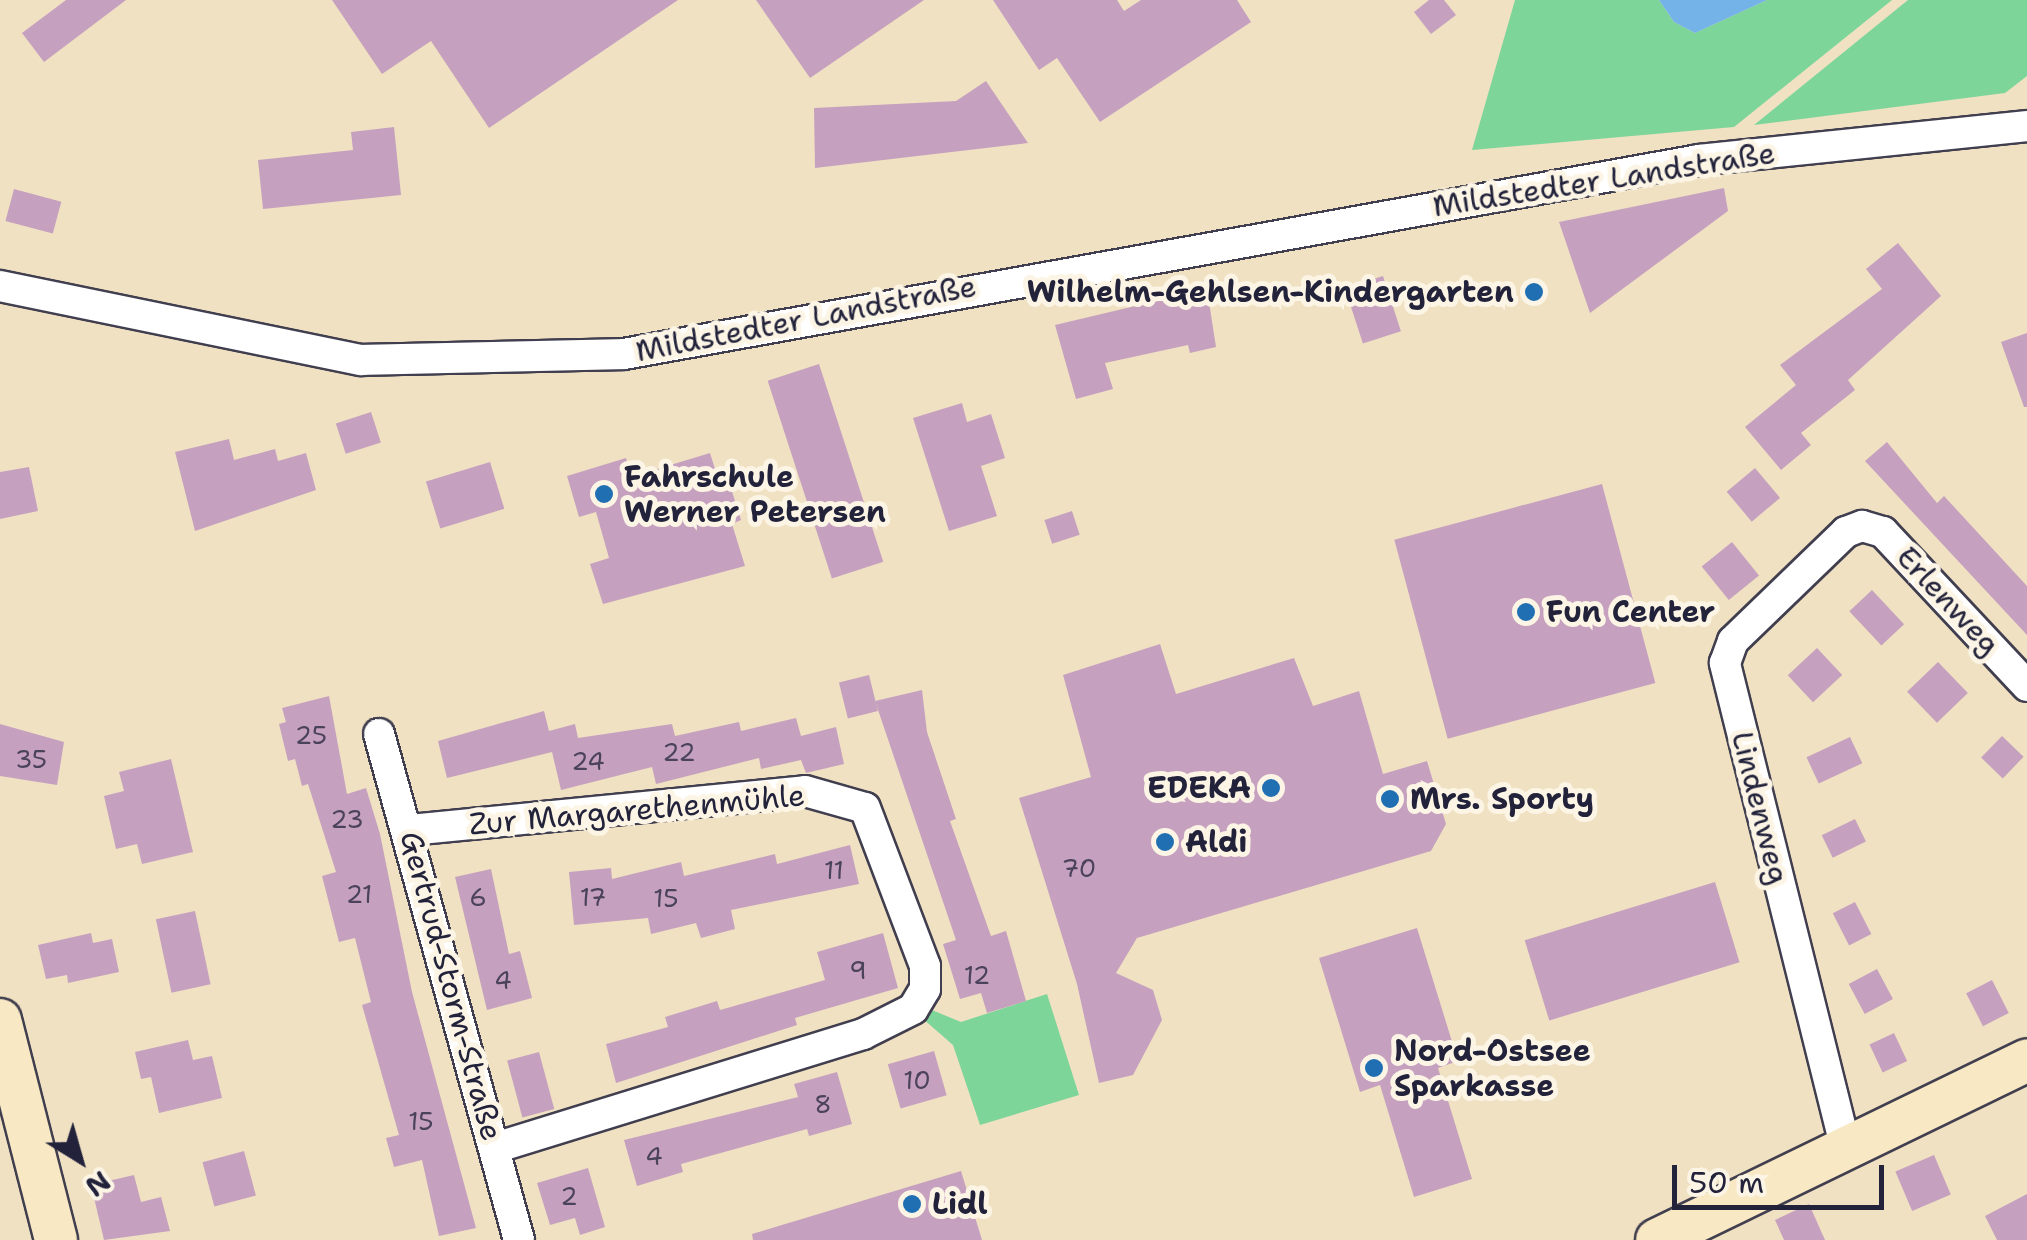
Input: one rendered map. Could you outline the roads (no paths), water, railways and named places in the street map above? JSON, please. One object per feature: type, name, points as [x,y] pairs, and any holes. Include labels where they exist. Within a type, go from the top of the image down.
[{"type":"main road","points":[[0,1020],[56,1240]]},
{"type":"main road","points":[[1656,1240],[2027,1060]]},
{"type":"street","name":"Mildstedter Landstraße","points":[[0,286],[362,360],[624,354],[1699,160],[2027,126]]},
{"type":"street","name":"Erlenweg","points":[[1862,526],[1884,532],[2027,686]]},
{"type":"street","name":"Lindenweg","points":[[1845,1145],[1725,663],[1733,641],[1846,532],[1862,526]]},
{"type":"street","name":"Gertrud-Storm-Straße","points":[[379,734],[410,830],[519,1240]]},
{"type":"street","name":"Zur Margarethenmühle","points":[[410,830],[805,791],[865,808],[925,966],[925,988],[913,1009],[863,1034],[495,1148]]},
{"type":"water","points":[[1659,0],[1767,0],[1695,33],[1674,22]]},
{"type":"place","name":"Wilhelm-Gehlsen-Kindergarten","points":[[1534,292]]},
{"type":"place","name":"Fahrschule Werner Petersen","points":[[604,494]]},
{"type":"place","name":"Fun Center","points":[[1526,612]]},
{"type":"place","name":"EDEKA","points":[[1271,788]]},
{"type":"place","name":"Mrs. Sporty","points":[[1390,799]]},
{"type":"place","name":"Aldi","points":[[1165,842]]},
{"type":"place","name":"Nord-Ostsee Sparkasse","points":[[1374,1068]]},
{"type":"place","name":"Lidl","points":[[912,1204]]}]
